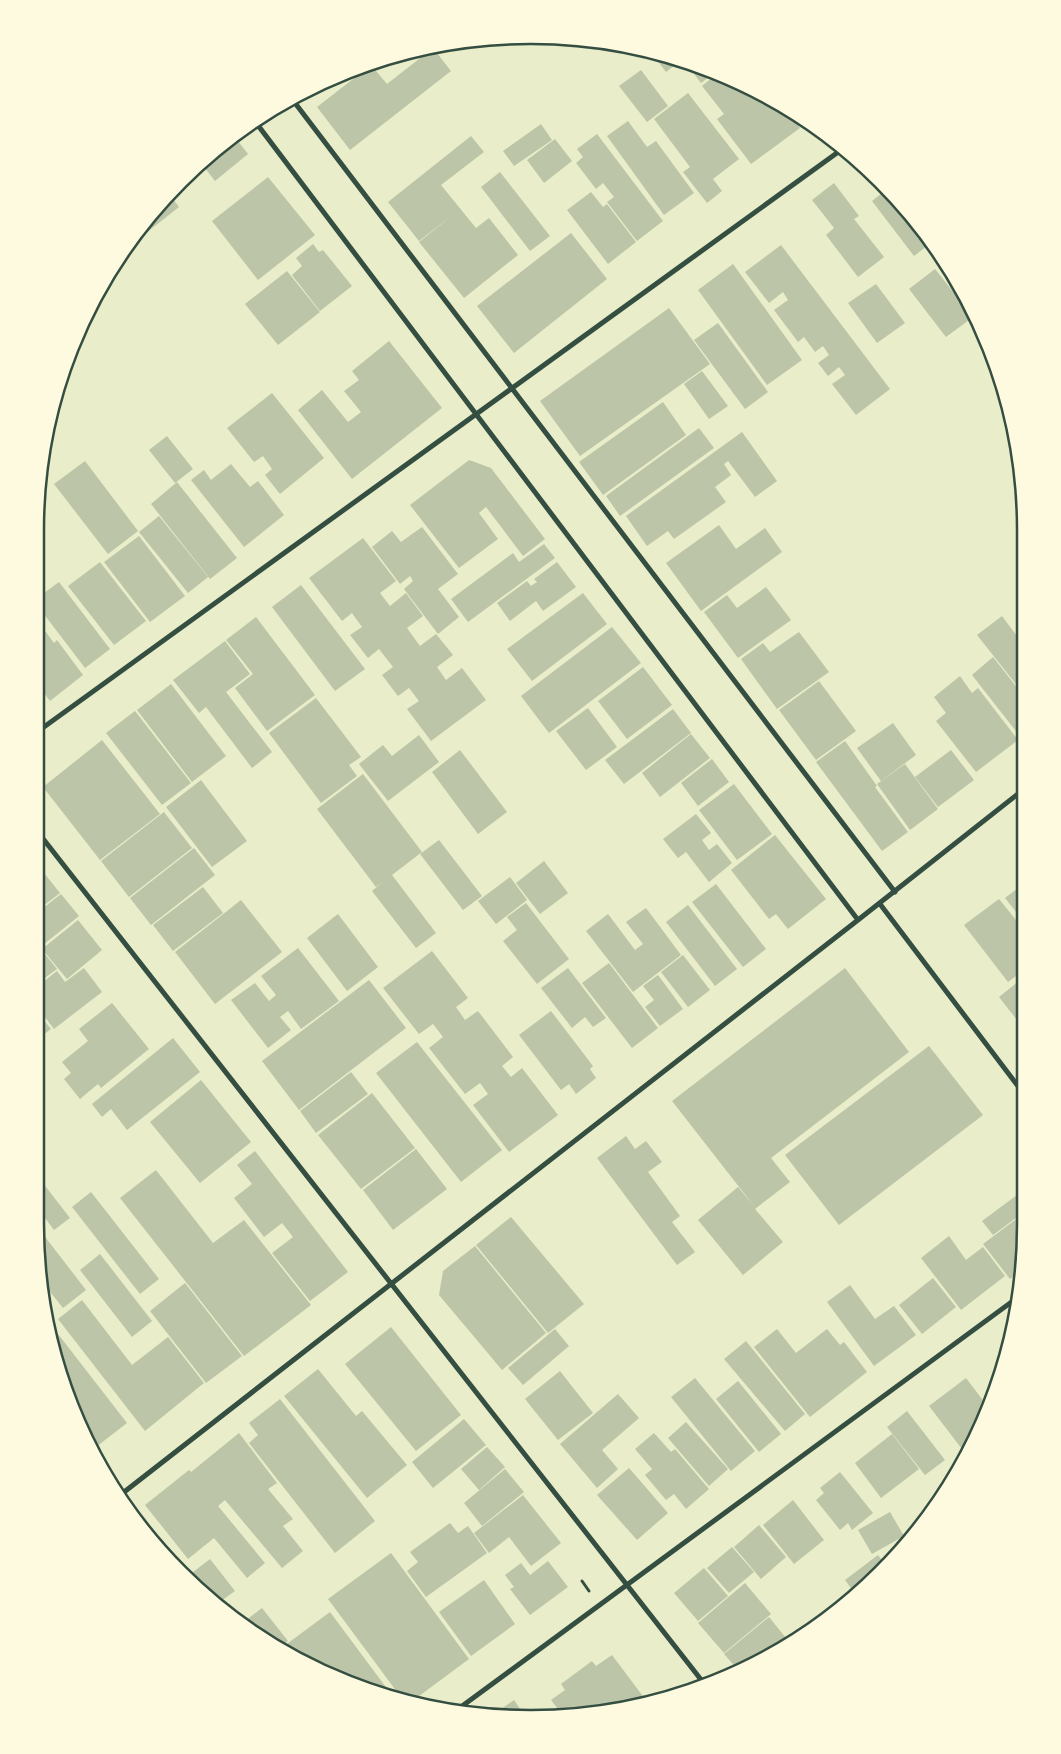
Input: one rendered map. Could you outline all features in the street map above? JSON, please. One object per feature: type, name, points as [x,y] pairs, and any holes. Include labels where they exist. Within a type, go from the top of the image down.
[{"type":"street","points":[[296,104],[895,892]]},
{"type":"street","points":[[259,127],[858,920]]},
{"type":"street","points":[[44,727],[838,153]]},
{"type":"street","points":[[125,1492],[880,904],[1017,795]]},
{"type":"street","points":[[44,839],[701,1679]]},
{"type":"street","points":[[880,904],[1017,1085]]},
{"type":"street","points":[[463,1705],[1010,1303]]},
{"type":"building","points":[[436,53],[451,71],[350,150],[317,107],[356,77],[374,70],[387,84],[423,56]]},
{"type":"building","points":[[657,60],[674,66],[666,72]]},
{"type":"building","points":[[641,70],[668,106],[647,122],[619,86]]},
{"type":"building","points":[[693,72],[708,78],[701,83]]},
{"type":"building","points":[[711,79],[717,81],[774,109],[797,123],[800,128],[751,164],[717,119],[724,114],[702,86]]},
{"type":"building","points":[[688,93],[739,159],[713,179],[722,191],[707,203],[683,172],[690,167],[654,119]]},
{"type":"building","points":[[628,121],[647,147],[656,141],[694,193],[664,215],[607,136]]},
{"type":"building","points":[[541,124],[552,140],[514,166],[503,151]]},
{"type":"building","points":[[597,134],[663,221],[637,241],[607,202],[614,197],[603,183],[596,189],[576,163],[583,157],[577,149]]},
{"type":"building","points":[[471,136],[484,152],[441,185],[476,228],[489,218],[518,255],[464,298],[419,242],[454,214],[419,241],[388,202]]},
{"type":"building","points":[[555,139],[572,161],[544,183],[527,160]]},
{"type":"building","points":[[238,141],[248,154],[215,181],[206,169]]},
{"type":"building","points":[[500,172],[550,236],[530,251],[481,187]]},
{"type":"building","points":[[268,177],[315,235],[258,280],[212,221]]},
{"type":"building","points":[[834,183],[859,216],[854,219],[884,257],[858,277],[826,235],[834,228],[812,200]]},
{"type":"building","points":[[591,192],[603,207],[607,204],[636,242],[608,264],[567,210]]},
{"type":"building","points":[[881,193],[926,247],[914,256],[872,201]]},
{"type":"building","points":[[174,200],[179,207],[143,235]]},
{"type":"building","points":[[571,233],[607,279],[514,353],[477,306]]},
{"type":"building","points":[[313,244],[319,252],[323,250],[352,286],[320,311],[292,275],[302,266],[296,258]]},
{"type":"building","points":[[781,245],[890,389],[856,415],[832,384],[845,375],[839,367],[828,376],[818,363],[829,355],[823,346],[815,352],[804,337],[798,342],[774,310],[788,300],[783,292],[769,303],[745,272]]},
{"type":"building","points":[[733,264],[802,360],[767,385],[698,290]]},
{"type":"building","points":[[935,269],[958,298],[969,320],[946,337],[909,289]]},
{"type":"building","points":[[287,271],[320,312],[278,345],[245,304]]},
{"type":"building","points":[[876,284],[905,323],[877,343],[848,303]]},
{"type":"building","points":[[669,308],[710,364],[580,456],[540,401]]},
{"type":"building","points":[[718,323],[768,392],[745,409],[694,340]]},
{"type":"building","points":[[389,341],[442,408],[352,479],[298,410],[322,390],[348,422],[361,412],[344,391],[359,380],[352,371]]},
{"type":"building","points":[[702,371],[728,406],[709,419],[684,384]]},
{"type":"building","points":[[272,393],[324,458],[280,494],[265,475],[272,469],[263,456],[254,462],[227,428]]},
{"type":"building","points":[[663,402],[686,435],[603,495],[579,462]]},
{"type":"building","points":[[699,428],[714,448],[620,516],[606,496]]},
{"type":"building","points":[[742,432],[777,481],[755,497],[728,461],[724,464],[731,475],[715,487],[726,502],[674,539],[668,531],[647,546],[626,516]]},
{"type":"building","points":[[167,436],[193,469],[175,483],[149,450]]},
{"type":"building","points":[[469,460],[491,468],[545,539],[523,556],[486,507],[479,513],[498,539],[459,568],[410,505]]},
{"type":"building","points":[[85,461],[138,531],[108,554],[54,484]]},
{"type":"building","points":[[231,464],[250,487],[258,481],[284,515],[244,547],[191,480],[204,470],[211,480]]},
{"type":"building","points":[[177,482],[237,558],[210,579],[151,504]]},
{"type":"building","points":[[159,516],[208,577],[188,593],[139,532]]},
{"type":"building","points":[[719,525],[736,549],[765,528],[782,552],[701,611],[666,563]]},
{"type":"building","points":[[422,527],[458,574],[438,589],[459,617],[438,634],[404,589],[413,581],[410,576],[400,584],[372,547],[392,531],[401,542]]},
{"type":"building","points":[[139,536],[185,596],[150,622],[104,562]]},
{"type":"building","points":[[363,538],[396,581],[380,593],[390,606],[406,593],[423,616],[407,628],[420,646],[436,634],[453,655],[437,667],[446,680],[462,668],[486,700],[431,741],[407,709],[419,701],[409,688],[398,696],[382,675],[393,667],[379,649],[368,658],[350,635],[362,627],[352,613],[342,621],[309,578]]},
{"type":"building","points":[[544,544],[555,558],[468,622],[451,599],[513,553],[519,562]]},
{"type":"building","points":[[100,562],[146,621],[114,645],[68,586]]},
{"type":"building","points":[[557,562],[576,587],[543,611],[536,601],[510,621],[497,603],[527,581],[531,586],[537,582],[534,579]]},
{"type":"building","points":[[59,582],[110,649],[85,668],[44,614],[44,593]]},
{"type":"building","points":[[301,585],[365,669],[335,691],[272,607]]},
{"type":"building","points":[[766,587],[791,620],[738,658],[704,612],[727,595],[737,608]]},
{"type":"building","points":[[583,593],[607,624],[532,681],[507,649]]},
{"type":"building","points":[[1002,616],[1017,636],[1017,685],[977,635]]},
{"type":"building","points":[[256,617],[315,695],[267,731],[235,688],[253,674],[226,640]]},
{"type":"building","points":[[612,627],[641,663],[549,733],[521,696]]},
{"type":"building","points":[[44,629],[54,643],[57,640],[83,675],[50,701],[44,693]]},
{"type":"building","points":[[799,632],[829,672],[777,709],[741,659],[763,643],[770,652]]},
{"type":"building","points":[[225,641],[250,674],[226,692],[272,752],[252,768],[206,707],[199,713],[173,680]]},
{"type":"building","points":[[993,657],[1017,687],[1017,732],[972,675]]},
{"type":"building","points":[[643,667],[672,705],[627,739],[598,701]]},
{"type":"building","points":[[960,676],[972,693],[978,688],[1017,741],[976,772],[936,721],[946,713],[934,697]]},
{"type":"building","points":[[819,681],[856,731],[816,760],[779,710]]},
{"type":"building","points":[[171,684],[226,756],[192,782],[137,710]]},
{"type":"building","points":[[316,698],[361,757],[349,765],[357,776],[321,803],[269,733]]},
{"type":"building","points":[[588,708],[617,747],[586,770],[556,731]]},
{"type":"building","points":[[673,709],[691,733],[624,784],[605,760]]},
{"type":"building","points":[[135,711],[191,783],[162,805],[106,733]]},
{"type":"building","points":[[893,723],[916,755],[881,781],[857,748]]},
{"type":"building","points":[[691,734],[710,758],[660,797],[642,773]]},
{"type":"building","points":[[419,735],[439,762],[388,801],[359,764],[383,745],[392,756]]},
{"type":"building","points":[[102,740],[160,814],[100,860],[44,786]]},
{"type":"building","points":[[845,741],[877,786],[875,787],[908,832],[882,851],[816,762]]},
{"type":"building","points":[[460,750],[507,812],[478,834],[432,772]]},
{"type":"building","points":[[951,750],[974,780],[938,807],[915,777]]},
{"type":"building","points":[[712,759],[729,782],[698,806],[681,783]]},
{"type":"building","points":[[905,764],[938,809],[910,830],[877,784]]},
{"type":"building","points":[[363,774],[422,852],[392,875],[436,933],[416,948],[372,891],[384,881],[376,887],[317,809]]},
{"type":"building","points":[[201,780],[247,841],[212,867],[166,807]]},
{"type":"building","points":[[734,784],[772,834],[737,860],[699,810]]},
{"type":"building","points":[[164,812],[192,848],[129,897],[101,861]]},
{"type":"building","points":[[696,814],[711,833],[702,840],[709,850],[717,844],[732,863],[709,882],[686,852],[678,858],[663,839]]},
{"type":"building","points":[[775,835],[826,899],[788,929],[776,914],[769,919],[731,870]]},
{"type":"building","points":[[439,840],[482,896],[463,910],[420,854]]},
{"type":"building","points":[[194,848],[215,875],[151,925],[130,898]]},
{"type":"building","points":[[544,861],[568,893],[540,914],[516,883]]},
{"type":"building","points":[[44,873],[60,893],[44,905]]},
{"type":"building","points":[[510,877],[527,900],[496,924],[478,901]]},
{"type":"building","points":[[716,884],[766,949],[743,967],[692,902]]},
{"type":"building","points":[[203,887],[223,913],[173,951],[153,925]]},
{"type":"building","points":[[1017,889],[1017,913],[1005,898]]},
{"type":"building","points":[[61,894],[79,916],[44,944],[44,907]]},
{"type":"building","points":[[999,899],[1017,921],[1017,975],[1008,982],[964,925]]},
{"type":"building","points":[[241,900],[282,952],[215,1004],[175,952]]},
{"type":"building","points":[[526,903],[569,959],[537,984],[503,941],[517,930],[507,917]]},
{"type":"building","points":[[688,905],[737,969],[715,986],[666,922]]},
{"type":"building","points":[[646,908],[681,955],[633,992],[586,931],[608,914],[635,950],[643,944],[626,922]]},
{"type":"building","points":[[338,914],[378,967],[347,991],[307,938]]},
{"type":"building","points":[[78,920],[102,950],[67,979],[44,951],[44,947]]},
{"type":"building","points":[[298,948],[339,1001],[301,1029],[288,1011],[280,1017],[291,1030],[268,1048],[231,1000],[255,983],[269,1001],[276,995],[261,976]]},
{"type":"building","points":[[432,951],[468,998],[456,1007],[465,1020],[478,1011],[513,1057],[502,1066],[511,1077],[522,1068],[558,1115],[509,1152],[473,1105],[488,1094],[480,1083],[465,1094],[429,1048],[443,1037],[433,1024],[419,1034],[383,988]]},
{"type":"building","points":[[44,953],[57,969],[44,979]]},
{"type":"building","points":[[683,955],[710,990],[688,1007],[661,972]]},
{"type":"building","points":[[609,963],[658,1028],[632,1048],[582,983]]},
{"type":"building","points":[[84,968],[102,992],[54,1029],[44,1016],[44,981],[57,971],[65,982]]},
{"type":"building","points":[[568,968],[606,1018],[593,1027],[585,1017],[572,1028],[541,988]]},
{"type":"building","points":[[845,968],[909,1052],[771,1158],[790,1182],[755,1209],[783,1242],[743,1275],[698,1220],[738,1187],[754,1206],[672,1101]]},
{"type":"building","points":[[658,975],[683,1009],[660,1026],[645,1007],[654,1000],[643,986]]},
{"type":"building","points":[[369,980],[406,1028],[299,1110],[262,1061]]},
{"type":"building","points":[[1017,983],[1017,1020],[999,997]]},
{"type":"building","points":[[112,1003],[149,1049],[101,1088],[98,1084],[80,1099],[64,1079],[71,1073],[62,1062],[88,1041],[79,1029]]},
{"type":"building","points":[[551,1011],[593,1066],[590,1069],[596,1078],[576,1094],[569,1084],[561,1090],[519,1035]]},
{"type":"building","points":[[44,1020],[51,1029],[44,1034]]},
{"type":"building","points":[[173,1038],[200,1072],[127,1130],[111,1109],[102,1117],[92,1104]]},
{"type":"building","points":[[417,1042],[502,1150],[461,1182],[376,1073]]},
{"type":"building","points":[[929,1046],[983,1115],[839,1225],[785,1155]]},
{"type":"building","points":[[351,1072],[368,1094],[316,1133],[300,1111]]},
{"type":"building","points":[[201,1080],[251,1142],[200,1183],[150,1122]]},
{"type":"building","points":[[372,1093],[415,1148],[361,1189],[318,1135]]},
{"type":"building","points":[[626,1136],[635,1149],[646,1141],[662,1162],[648,1172],[680,1216],[672,1222],[695,1252],[677,1265],[597,1158]]},
{"type":"building","points":[[416,1149],[447,1189],[393,1230],[363,1190]]},
{"type":"building","points":[[255,1151],[348,1272],[310,1301],[272,1253],[293,1237],[282,1223],[264,1237],[234,1198],[252,1184],[237,1165]]},
{"type":"building","points":[[156,1170],[213,1243],[244,1220],[311,1305],[244,1356],[120,1198]]},
{"type":"building","points":[[44,1184],[70,1218],[54,1230],[44,1217]]},
{"type":"building","points":[[91,1192],[159,1279],[140,1294],[72,1207]]},
{"type":"building","points":[[1017,1195],[1017,1217],[993,1235],[982,1221]]},
{"type":"building","points":[[511,1217],[584,1304],[548,1333],[476,1245]]},
{"type":"building","points":[[1017,1218],[1014,1276],[1010,1279],[983,1244]]},
{"type":"building","points":[[44,1236],[86,1290],[63,1308],[48,1290]]},
{"type":"building","points":[[949,1236],[966,1260],[983,1247],[1005,1276],[961,1310],[921,1258]]},
{"type":"building","points":[[475,1246],[546,1333],[502,1370],[439,1295],[443,1271]]},
{"type":"building","points":[[100,1254],[152,1321],[132,1337],[80,1270]]},
{"type":"building","points":[[933,1278],[956,1307],[922,1334],[899,1305]]},
{"type":"building","points":[[185,1283],[242,1356],[206,1383],[150,1311]]},
{"type":"building","points":[[850,1285],[875,1319],[894,1306],[916,1335],[874,1366],[827,1302]]},
{"type":"building","points":[[82,1300],[132,1365],[168,1337],[204,1383],[145,1431],[58,1319]]},
{"type":"building","points":[[391,1327],[461,1415],[416,1451],[345,1364]]},
{"type":"building","points":[[555,1329],[569,1346],[523,1385],[508,1368]]},
{"type":"building","points":[[777,1329],[796,1353],[827,1329],[840,1345],[844,1342],[867,1372],[810,1417],[754,1347]]},
{"type":"building","points":[[56,1332],[127,1423],[98,1446],[70,1380]]},
{"type":"building","points":[[746,1341],[805,1414],[785,1431],[724,1359]]},
{"type":"building","points":[[318,1369],[356,1416],[362,1411],[407,1465],[367,1498],[284,1396]]},
{"type":"building","points":[[560,1371],[593,1413],[558,1440],[525,1399]]},
{"type":"building","points":[[695,1378],[755,1451],[731,1471],[671,1397]]},
{"type":"building","points":[[966,1378],[983,1401],[962,1449],[929,1406]]},
{"type":"building","points":[[738,1381],[781,1434],[759,1452],[716,1399]]},
{"type":"building","points":[[618,1394],[639,1418],[602,1450],[618,1469],[597,1488],[560,1444]]},
{"type":"building","points":[[280,1399],[375,1521],[335,1553],[249,1443],[258,1435],[249,1423]]},
{"type":"building","points":[[907,1411],[945,1460],[925,1475],[887,1427]]},
{"type":"building","points":[[464,1419],[486,1445],[433,1488],[412,1462]]},
{"type":"building","points":[[686,1422],[728,1469],[709,1486],[668,1438]]},
{"type":"building","points":[[239,1433],[277,1483],[268,1489],[293,1519],[283,1526],[303,1551],[282,1568],[225,1500],[218,1506],[265,1563],[247,1578],[214,1538],[188,1559],[145,1505],[189,1470],[191,1472]]},
{"type":"building","points":[[654,1433],[671,1452],[675,1449],[709,1489],[686,1509],[674,1494],[666,1500],[645,1475],[652,1469],[635,1449]]},
{"type":"building","points":[[892,1434],[919,1469],[881,1498],[855,1463]]},
{"type":"building","points":[[487,1447],[505,1467],[479,1490],[461,1469]]},
{"type":"building","points":[[629,1468],[668,1513],[637,1540],[597,1495]]},
{"type":"building","points":[[505,1469],[524,1492],[482,1526],[464,1503]]},
{"type":"building","points":[[840,1472],[873,1513],[852,1530],[848,1523],[840,1530],[816,1500],[824,1493],[820,1488]]},
{"type":"building","points":[[523,1495],[561,1543],[531,1566],[509,1537],[489,1553],[474,1533]]},
{"type":"building","points":[[793,1500],[824,1540],[794,1564],[763,1525]]},
{"type":"building","points":[[890,1512],[904,1535],[872,1554],[858,1530]]},
{"type":"building","points":[[450,1523],[458,1533],[468,1526],[487,1553],[426,1597],[407,1571],[418,1562],[410,1552]]},
{"type":"building","points":[[759,1525],[786,1557],[761,1579],[734,1547]]},
{"type":"building","points":[[732,1547],[754,1572],[729,1593],[707,1568]]},
{"type":"building","points":[[391,1553],[469,1659],[418,1697],[397,1691],[328,1599]]},
{"type":"building","points":[[878,1555],[882,1560],[851,1589],[845,1580]]},
{"type":"building","points":[[210,1559],[235,1591],[223,1600],[192,1573]]},
{"type":"building","points":[[548,1561],[568,1587],[530,1615],[510,1589],[514,1587],[505,1575],[521,1563],[530,1575]]},
{"type":"building","points":[[704,1568],[728,1596],[698,1621],[674,1593]]},
{"type":"building","points":[[484,1580],[515,1624],[471,1656],[439,1612]]},
{"type":"building","points":[[745,1583],[771,1614],[724,1653],[698,1623]]},
{"type":"building","points":[[262,1608],[288,1641],[285,1644],[247,1619]]},
{"type":"building","points":[[330,1612],[387,1688],[344,1673],[286,1644]]},
{"type":"building","points":[[769,1617],[786,1638],[734,1665],[724,1654]]},
{"type":"building","points":[[612,1655],[643,1697],[594,1706],[558,1709],[551,1700],[565,1690],[561,1684],[592,1661],[596,1666]]},
{"type":"building","points":[[514,1700],[521,1710],[501,1709]]}]
